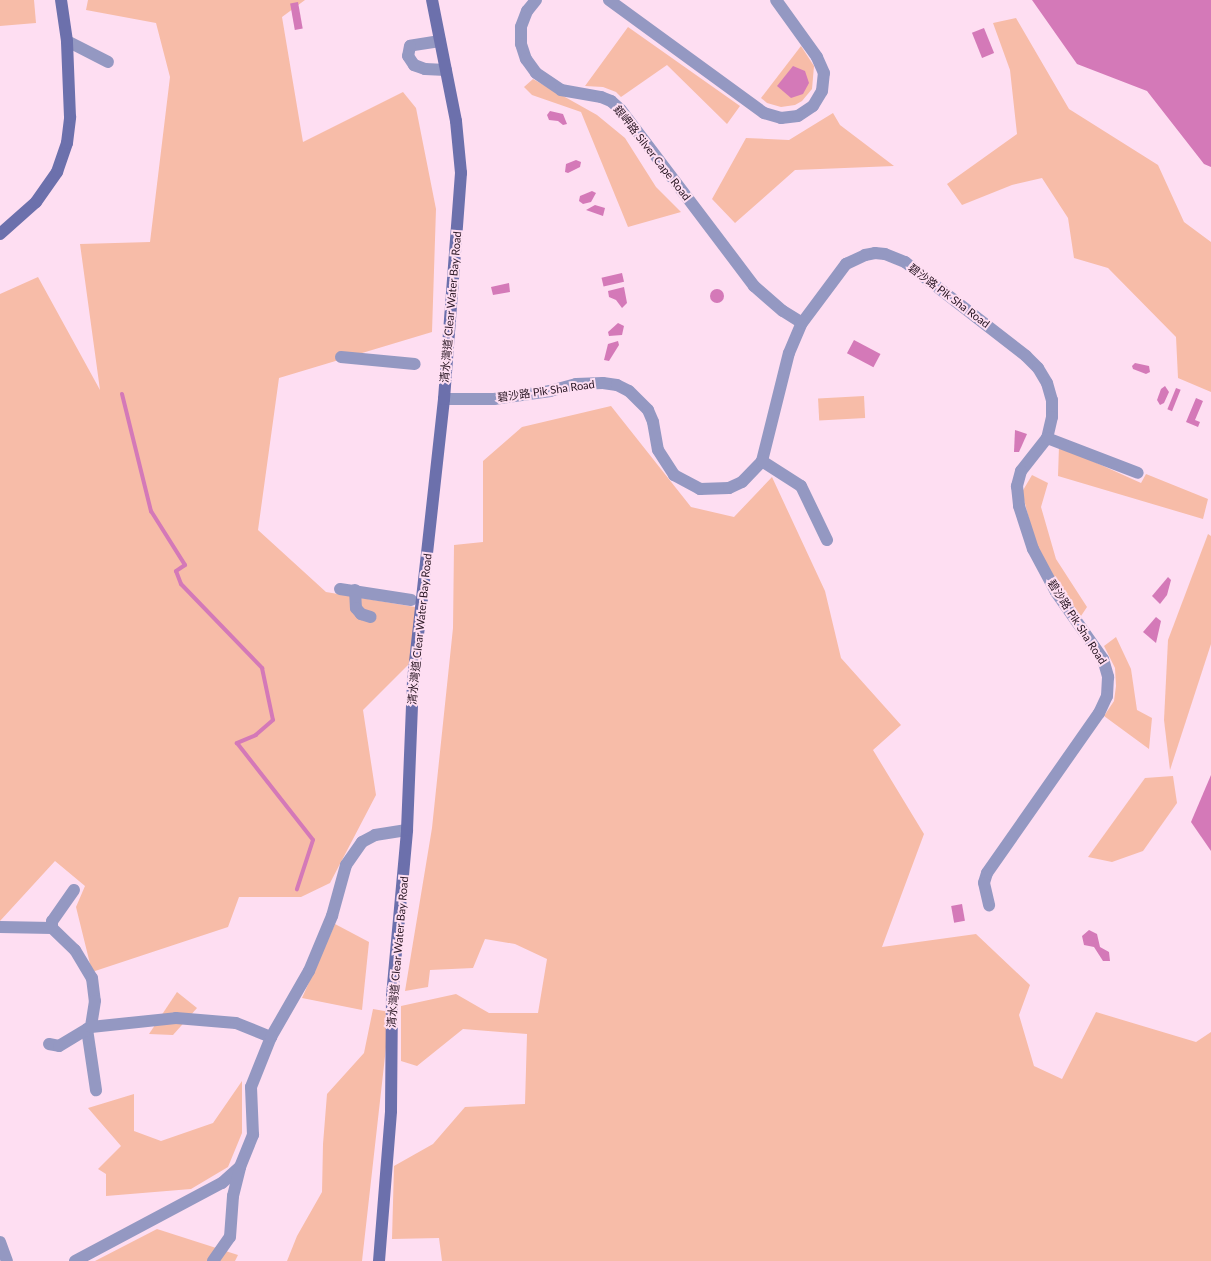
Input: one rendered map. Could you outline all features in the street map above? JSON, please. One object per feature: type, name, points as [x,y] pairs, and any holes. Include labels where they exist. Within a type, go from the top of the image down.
[{"type":"main road","points":[[0,234],[36,202],[57,172],[68,143],[70,117],[67,41],[61,0]]},
{"type":"main road","name":"清水灣道 Clear Water Bay Road","points":[[379,1261],[390,1111],[392,996],[407,830],[413,680],[444,398],[461,173],[456,121],[432,0]]},
{"type":"street","name":"銀岬路 Silver Cape Road","points":[[536,0],[527,11],[521,27],[521,44],[526,59],[536,73],[561,90],[606,99],[621,110],[750,281],[768,299],[802,323]]},
{"type":"street","points":[[609,0],[764,112],[781,118],[798,116],[813,106],[822,91],[824,73],[817,57],[776,0]]},
{"type":"street","points":[[67,41],[108,62]]},
{"type":"street","points":[[440,41],[410,46],[408,56],[414,65],[425,69],[446,70]]},
{"type":"street","name":"碧沙路 Pik Sha Road","points":[[444,398],[517,397],[576,384],[611,384],[629,391],[648,410],[664,464],[674,475],[686,484],[714,491],[729,488],[742,482],[762,461],[789,353],[802,323],[846,264],[865,255],[875,253],[896,257],[999,334],[1038,368],[1047,383],[1052,400],[1051,427],[1047,438],[1021,471],[1017,486],[1019,506],[1033,549],[1056,592],[1103,659],[1108,677],[1107,696],[1099,714],[986,873],[985,894],[989,905]]},
{"type":"street","points":[[341,357],[415,364]]},
{"type":"street","points":[[1047,438],[1138,473]]},
{"type":"street","points":[[762,461],[801,486],[827,540]]},
{"type":"street","points":[[340,589],[355,590],[411,600]]},
{"type":"street","points":[[355,590],[356,608],[361,614],[371,617]]},
{"type":"street","points":[[213,1261],[230,1237],[233,1196],[240,1167],[253,1135],[251,1087],[271,1037],[309,971],[332,916],[346,865],[362,842],[375,835],[407,830]]},
{"type":"street","points":[[52,928],[52,921],[74,890]]},
{"type":"street","points":[[0,928],[52,928],[75,950],[92,978],[95,1001],[89,1028],[96,1090]]},
{"type":"street","points":[[49,1044],[59,1046],[89,1028],[176,1018],[236,1023],[271,1037]]},
{"type":"street","points":[[75,1261],[222,1183],[240,1167]]},
{"type":"street","points":[[0,1242],[7,1261]]},
{"type":"shaded area","points":[[0,0],[34,0],[36,23],[0,26]]},
{"type":"shaded area","points":[[88,0],[305,0],[282,17],[303,142],[403,92],[416,108],[436,209],[432,332],[279,378],[258,530],[326,592],[421,608],[409,664],[363,710],[376,795],[330,883],[301,897],[239,897],[228,927],[92,972],[76,907],[85,886],[55,861],[0,921],[0,294],[38,277],[100,390],[80,244],[150,242],[170,77],[156,23],[86,10]]},
{"type":"shaded area","points":[[1032,0],[1211,0],[1211,167],[1204,164],[1147,91],[1077,64]]},
{"type":"shaded area","points":[[298,2],[303,29],[295,30],[290,3]]},
{"type":"shaded area","points":[[1016,18],[1069,109],[1158,165],[1184,222],[1211,242],[1211,392],[1178,378],[1176,337],[1108,268],[1074,258],[1068,218],[1042,178],[1012,185],[962,205],[947,184],[1017,134],[1010,70],[993,23]]},
{"type":"shaded area","points":[[628,27],[740,106],[727,124],[667,65],[621,97],[616,92],[603,87],[585,86]]},
{"type":"shaded area","points":[[984,28],[994,53],[982,58],[972,33]]},
{"type":"shaded area","points":[[801,46],[814,66],[812,89],[802,101],[795,105],[781,107],[767,103],[761,98]]},
{"type":"shaded area","points":[[793,66],[805,71],[809,83],[803,94],[791,98],[777,86]]},
{"type":"shaded area","points":[[533,79],[597,115],[625,138],[656,187],[681,212],[628,227],[581,112],[532,95],[524,87]]},
{"type":"shaded area","points":[[550,111],[563,114],[567,124],[563,125],[558,121],[549,120],[547,115]]},
{"type":"shaded area","points":[[833,113],[840,125],[894,166],[795,170],[735,223],[712,199],[746,138],[789,140]]},
{"type":"shaded area","points":[[576,160],[581,162],[580,167],[568,173],[565,172],[566,164]]},
{"type":"shaded area","points":[[592,191],[596,193],[591,202],[583,204],[579,201],[580,196]]},
{"type":"shaded area","points":[[595,205],[605,208],[603,216],[586,210]]},
{"type":"shaded area","points":[[622,273],[624,282],[604,286],[602,278]]},
{"type":"shaded area","points":[[509,283],[510,292],[493,295],[491,287]]},
{"type":"shaded area","points":[[624,287],[627,303],[622,308],[616,300],[609,297],[608,291]]},
{"type":"shaded area","points":[[717,289],[722,291],[724,296],[722,301],[717,303],[712,301],[710,296],[712,291]]},
{"type":"shaded area","points":[[618,323],[624,326],[622,335],[609,336],[608,332]]},
{"type":"shaded area","points":[[854,340],[880,354],[873,367],[847,353]]},
{"type":"shaded area","points":[[618,341],[619,345],[609,361],[604,360],[608,344]]},
{"type":"shaded area","points":[[1135,363],[1149,366],[1150,372],[1146,374],[1133,369],[1132,366]]},
{"type":"shaded area","points":[[1165,386],[1169,392],[1164,403],[1160,405],[1157,400],[1161,389]]},
{"type":"shaded area","points":[[1176,388],[1181,390],[1172,411],[1167,409]]},
{"type":"shaded area","points":[[864,396],[865,418],[819,420],[818,398]]},
{"type":"shaded area","points":[[1196,398],[1203,401],[1195,420],[1200,422],[1198,427],[1186,422]]},
{"type":"shaded area","points":[[611,406],[691,507],[734,517],[772,477],[825,591],[841,658],[901,725],[873,750],[924,834],[882,947],[976,934],[1030,985],[1019,1015],[1034,1066],[1062,1079],[1096,1012],[1196,1042],[1211,1032],[1211,1261],[442,1261],[439,1238],[392,1239],[394,1166],[433,1144],[465,1107],[525,1104],[527,1034],[463,1029],[417,1066],[401,1061],[401,1006],[456,994],[489,1013],[538,1013],[547,959],[515,944],[485,939],[473,968],[430,970],[428,987],[405,991],[432,828],[453,628],[454,545],[483,542],[483,461],[522,427]]},
{"type":"shaded area","points":[[1015,430],[1027,434],[1019,452],[1014,452]]},
{"type":"shaded area","points":[[1059,446],[1141,483],[1146,474],[1208,499],[1203,519],[1058,476]]},
{"type":"shaded area","points":[[1032,475],[1048,483],[1041,507],[1056,559],[1087,607],[1081,616],[1057,584],[1037,550],[1022,492]]},
{"type":"shaded area","points":[[1208,534],[1211,536],[1211,644],[1170,770],[1164,720],[1168,640]]},
{"type":"shaded area","points":[[1168,577],[1171,580],[1167,595],[1160,604],[1152,596]]},
{"type":"shaded area","points":[[1156,617],[1161,621],[1156,643],[1143,632]]},
{"type":"shaded area","points":[[1116,637],[1131,669],[1137,710],[1152,718],[1149,749],[1104,716],[1114,701],[1116,686],[1115,668],[1104,646]]},
{"type":"shaded area","points":[[1211,775],[1211,851],[1191,822]]},
{"type":"shaded area","points":[[1173,776],[1177,803],[1143,851],[1112,862],[1088,857],[1145,778]]},
{"type":"shaded area","points":[[962,904],[965,921],[954,923],[951,906]]},
{"type":"shaded area","points":[[335,924],[369,942],[362,1010],[302,998]]},
{"type":"shaded area","points":[[1089,930],[1097,934],[1100,947],[1109,952],[1110,961],[1103,961],[1094,947],[1084,945],[1082,936]]},
{"type":"shaded area","points":[[177,992],[197,1008],[173,1035],[149,1034]]},
{"type":"shaded area","points":[[373,1009],[390,1012],[362,1261],[287,1261],[297,1236],[322,1192],[323,1144],[327,1094],[364,1053]]},
{"type":"shaded area","points":[[242,1081],[242,1133],[228,1167],[191,1189],[106,1196],[106,1174],[98,1169],[121,1146],[88,1108],[134,1094],[134,1131],[161,1141],[213,1123]]},
{"type":"shaded area","points":[[157,1229],[238,1255],[235,1261],[95,1261]]},
{"type":"waterway","points":[[122,394],[151,511],[185,565],[176,571],[181,584],[262,668],[273,720],[256,735],[237,743],[313,840],[297,889]]}]
